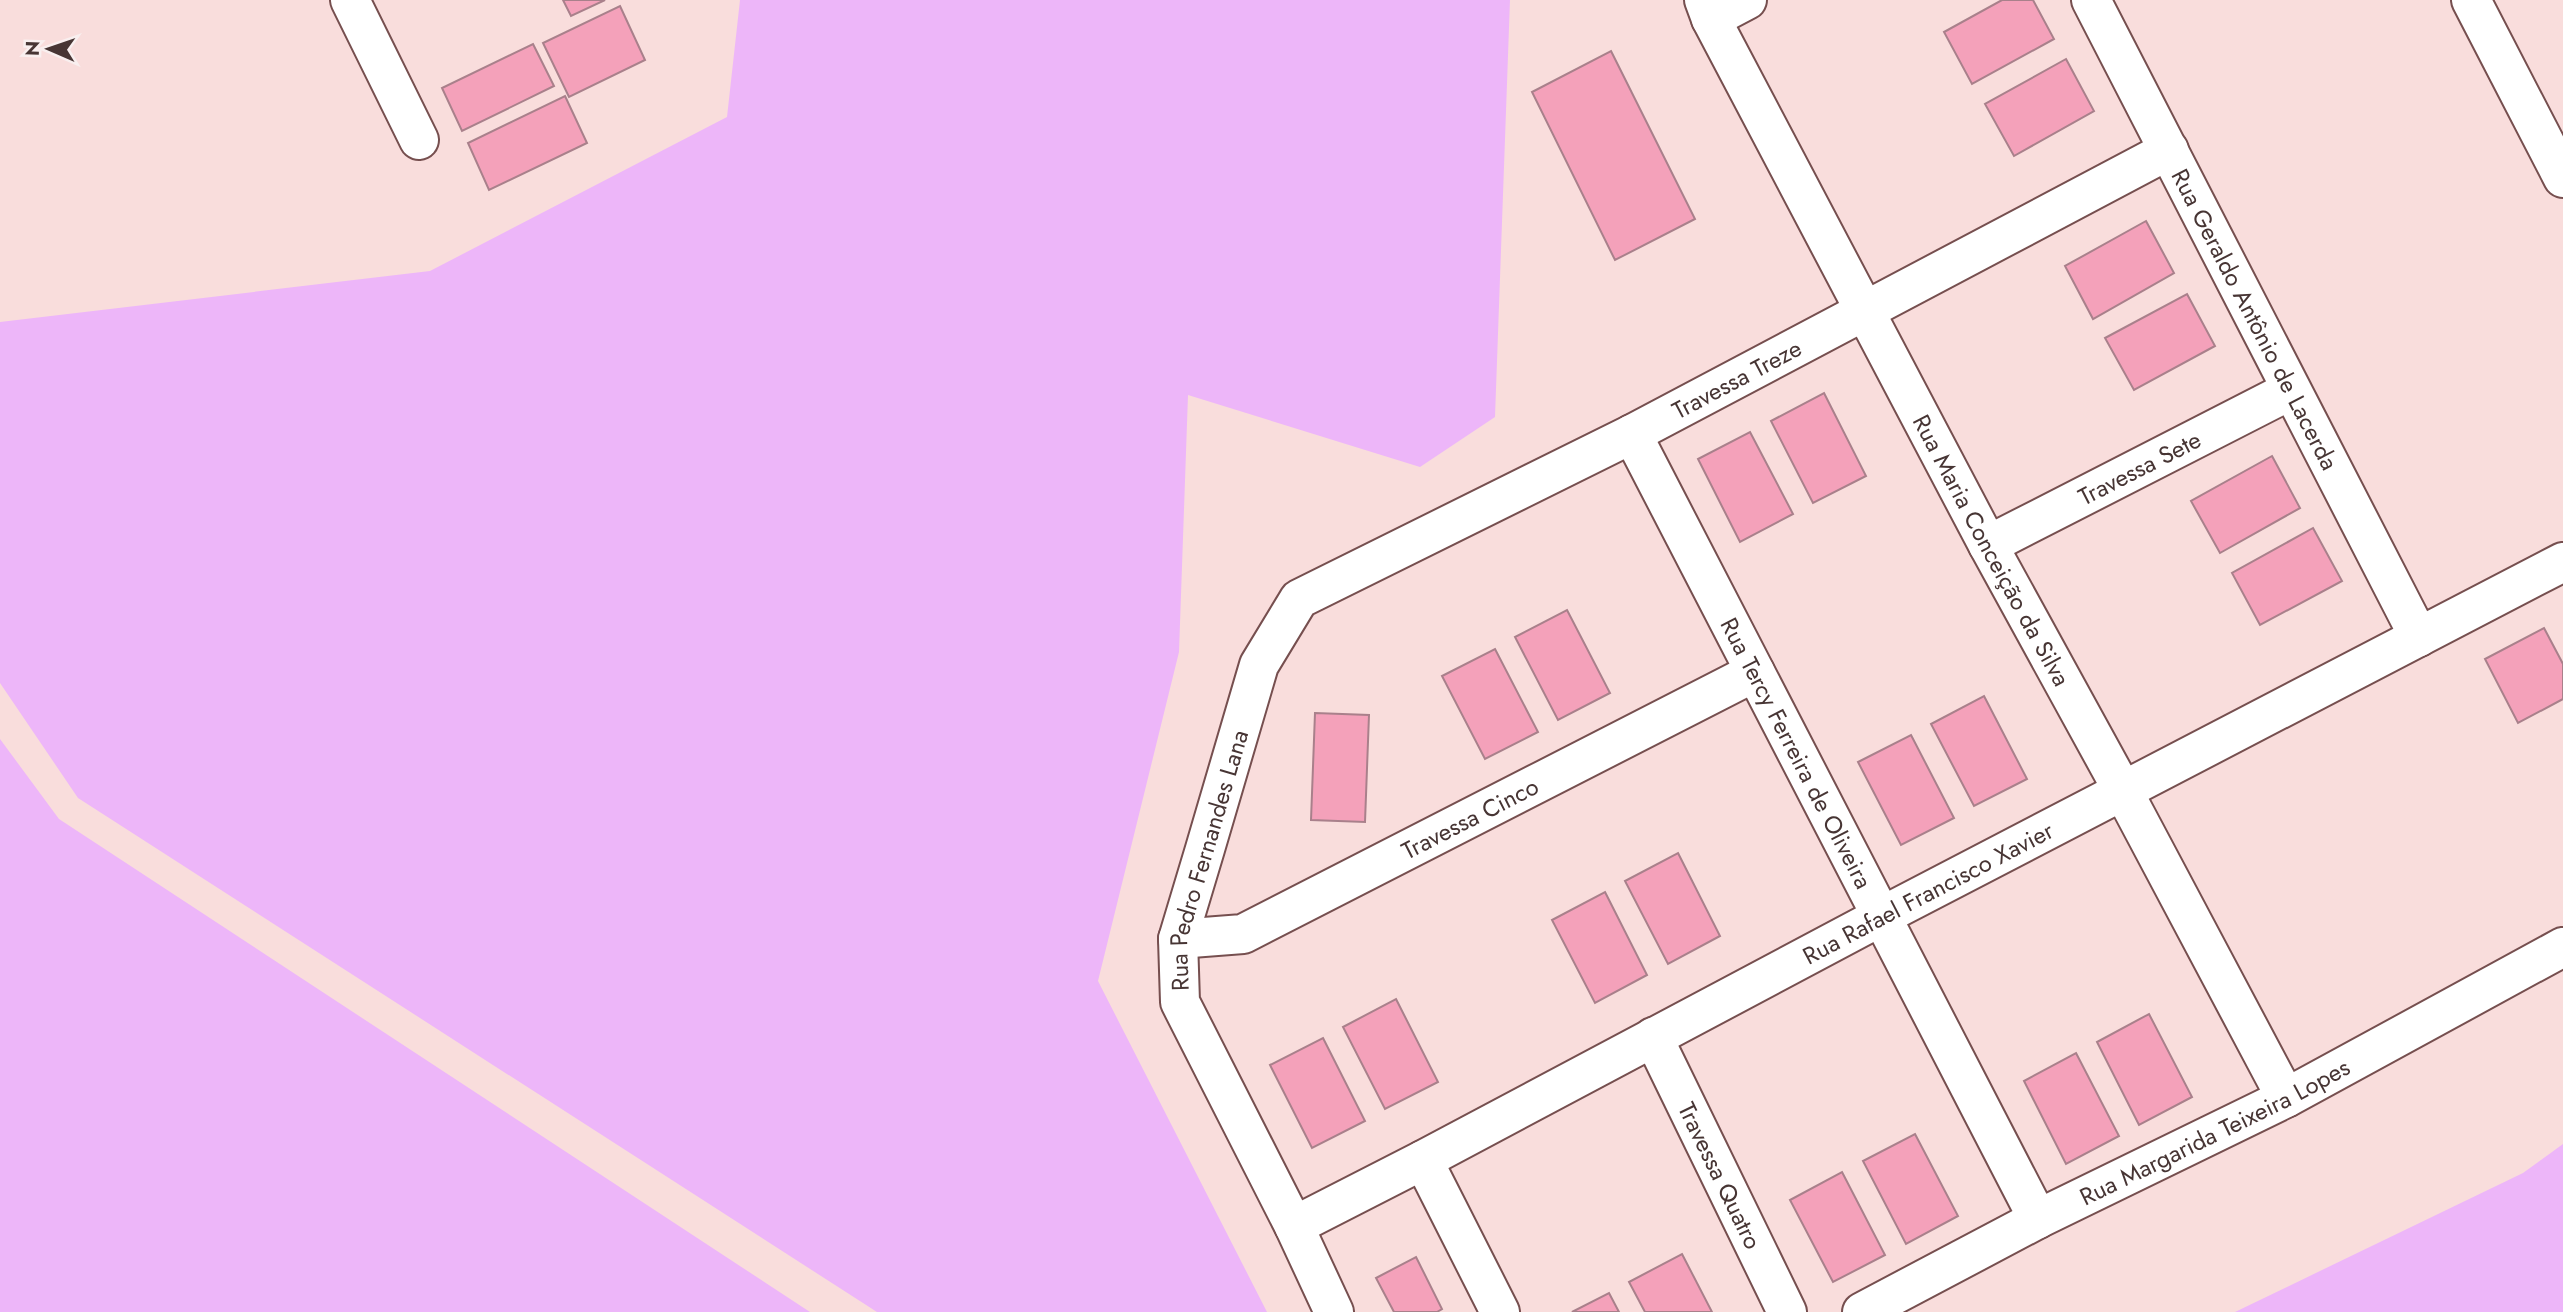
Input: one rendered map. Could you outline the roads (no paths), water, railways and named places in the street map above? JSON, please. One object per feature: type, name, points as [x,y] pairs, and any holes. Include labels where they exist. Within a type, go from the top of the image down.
[{"type":"street","points":[[350,0],[419,140]]},
{"type":"street","points":[[1707,9],[1747,0]]},
{"type":"street","name":"Rua Geraldo Antônio de Lacerda","points":[[2091,0],[2419,637]]},
{"type":"street","points":[[2471,0],[2563,178]]},
{"type":"street","name":"Rua Maria Conceição da Silva","points":[[1707,9],[1988,545],[2123,791],[2286,1098]]},
{"type":"street","name":"Travessa Treze","points":[[1299,599],[1632,434],[2169,150]]},
{"type":"street","name":"Travessa Sete","points":[[1988,545],[2291,390]]},
{"type":"street","name":"Rua Tercy Ferreira de Oliveira","points":[[1632,434],[2038,1219]]},
{"type":"street","name":"Rua Rafael Francisco Xavier","points":[[1294,1226],[2563,562]]},
{"type":"street","name":"Rua Pedro Fernandes Lana","points":[[1299,599],[1259,665],[1178,939],[1180,1002],[1294,1226],[1334,1312]]},
{"type":"street","name":"Travessa Cinco","points":[[1178,939],[1243,934],[1755,672]]},
{"type":"street","name":"Rua Margarida Teixeira Lopes","points":[[1862,1312],[2038,1219],[2286,1098],[2563,947]]},
{"type":"street","name":"Travessa Quatro","points":[[1653,1037],[1787,1312]]},
{"type":"street","points":[[1423,1160],[1500,1312]]}]
